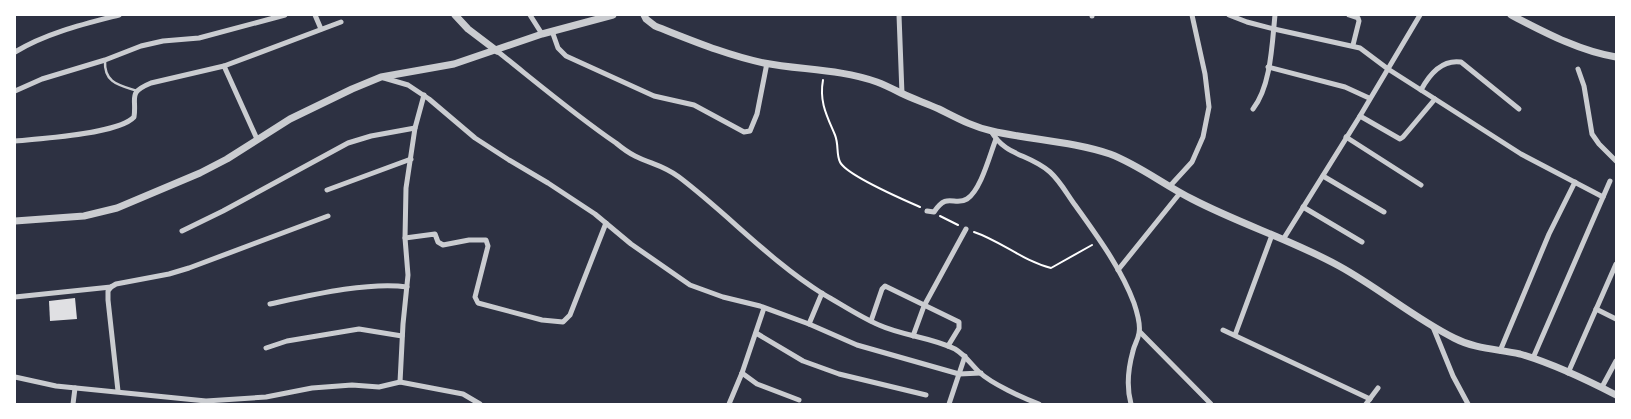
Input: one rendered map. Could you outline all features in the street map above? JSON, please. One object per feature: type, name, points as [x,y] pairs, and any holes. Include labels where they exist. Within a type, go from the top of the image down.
[{"type":"street","points":[[15,52],[52,35],[119,15]]},
{"type":"street","points":[[15,91],[42,79],[153,43],[199,38],[285,15]]},
{"type":"street","points":[[315,15],[321,29]]},
{"type":"street","points":[[455,15],[468,29],[590,125],[635,156],[659,165],[680,178],[760,247],[822,293],[879,325],[948,346],[965,356],[980,373],[1021,397],[1039,404]]},
{"type":"street","points":[[530,15],[542,34]]},
{"type":"street","points":[[15,221],[84,216],[117,208],[200,173],[227,159],[290,119],[381,77],[454,64],[497,51],[542,34],[614,15]]},
{"type":"street","points":[[644,15],[655,26],[730,55],[767,63],[824,70],[879,82],[902,94],[939,109],[964,123],[992,131],[1096,150],[1124,160],[1180,193],[1223,215],[1284,238],[1360,278],[1433,327],[1460,342],[1532,358],[1616,394]]},
{"type":"street","points":[[899,15],[902,94]]},
{"type":"street","points":[[1170,186],[1192,162],[1203,137],[1209,107],[1205,74],[1192,15]]},
{"type":"street","points":[[1229,15],[1274,29],[1360,48],[1388,69],[1521,154],[1603,197]]},
{"type":"street","points":[[1253,109],[1260,101],[1264,90],[1275,15]]},
{"type":"street","points":[[1349,15],[1358,18],[1359,21],[1352,45]]},
{"type":"street","points":[[1284,238],[1420,15]]},
{"type":"street","points":[[1511,15],[1561,40],[1595,53],[1616,57]]},
{"type":"street","points":[[15,141],[80,135],[128,122],[134,117],[134,97],[137,91],[151,83],[224,66],[341,22]]},
{"type":"street","points":[[552,32],[562,53],[572,60],[654,96],[694,105],[744,132],[750,131],[755,121],[767,63]]},
{"type":"street","points":[[1421,90],[1429,76],[1438,68],[1451,62],[1461,62],[1519,109]]},
{"type":"street","points":[[224,66],[257,139]]},
{"type":"street","points":[[1268,66],[1345,87],[1369,98]]},
{"type":"street","points":[[1578,69],[1584,86],[1592,134],[1616,161]]},
{"type":"street","points":[[381,77],[408,85],[424,95],[475,138],[548,183],[690,285],[809,324],[857,345],[959,374],[980,373]]},
{"type":"street","points":[[400,382],[407,287],[405,238],[406,188],[415,128],[424,95]]},
{"type":"street","points":[[1360,116],[1400,138],[1435,99]]},
{"type":"street","points":[[182,231],[348,144],[371,136],[415,128]]},
{"type":"street","points":[[992,131],[996,139],[1005,148],[1038,162],[1055,176],[1100,240],[1118,270],[1135,306],[1140,324],[1140,332],[1132,353],[1128,378],[1131,404]]},
{"type":"street","points":[[1346,137],[1421,185]]},
{"type":"street","points":[[927,211],[934,212],[940,204],[947,200],[965,200],[969,198],[978,186],[996,139]]},
{"type":"street","points":[[327,190],[411,158]]},
{"type":"street","points":[[1322,176],[1384,212]]},
{"type":"street","points":[[1532,358],[1610,181]]},
{"type":"street","points":[[1500,351],[1549,234],[1574,182]]},
{"type":"street","points":[[1118,270],[1180,193]]},
{"type":"street","points":[[1304,207],[1362,242]]},
{"type":"street","points":[[15,298],[111,287],[120,283],[169,274],[328,216]]},
{"type":"street","points":[[405,238],[435,234],[438,242],[443,245],[469,240],[486,240],[488,246],[474,296],[478,303],[542,320],[563,322],[570,315],[606,223]]},
{"type":"street","points":[[913,336],[924,306],[966,230]]},
{"type":"street","points":[[1235,335],[1272,235]]},
{"type":"street","points":[[1568,373],[1616,264]]},
{"type":"street","points":[[270,304],[368,287],[387,285],[407,287]]},
{"type":"street","points":[[872,321],[882,289],[885,286],[959,322],[959,328],[948,346]]},
{"type":"street","points":[[111,287],[108,291],[108,300],[118,392]]},
{"type":"street","points":[[809,324],[822,293]]},
{"type":"street","points":[[729,404],[742,374],[764,308]]},
{"type":"street","points":[[1596,309],[1616,319]]},
{"type":"street","points":[[1433,327],[1453,376],[1468,404]]},
{"type":"street","points":[[266,348],[288,341],[359,328],[402,336]]},
{"type":"street","points":[[1223,330],[1368,401],[1378,388]]},
{"type":"street","points":[[756,332],[804,362],[839,374],[926,395]]},
{"type":"street","points":[[1140,332],[1211,404]]},
{"type":"street","points":[[949,404],[965,356]]},
{"type":"street","points":[[1602,387],[1616,361]]},
{"type":"street","points":[[742,374],[757,384],[798,400]]},
{"type":"street","points":[[15,377],[56,386],[206,401],[266,397],[312,388],[352,385],[379,387],[400,382],[463,394],[480,404]]},
{"type":"street","points":[[73,404],[74,388]]},
{"type":"lane","points":[[105,60],[105,70],[108,77],[118,84],[137,91]]},
{"type":"path","points":[[824,70],[822,102],[835,135]]},
{"type":"path","points":[[1060,263],[1100,240]]},
{"type":"building","points":[[75,298],[77,319],[50,321],[49,301]]}]
